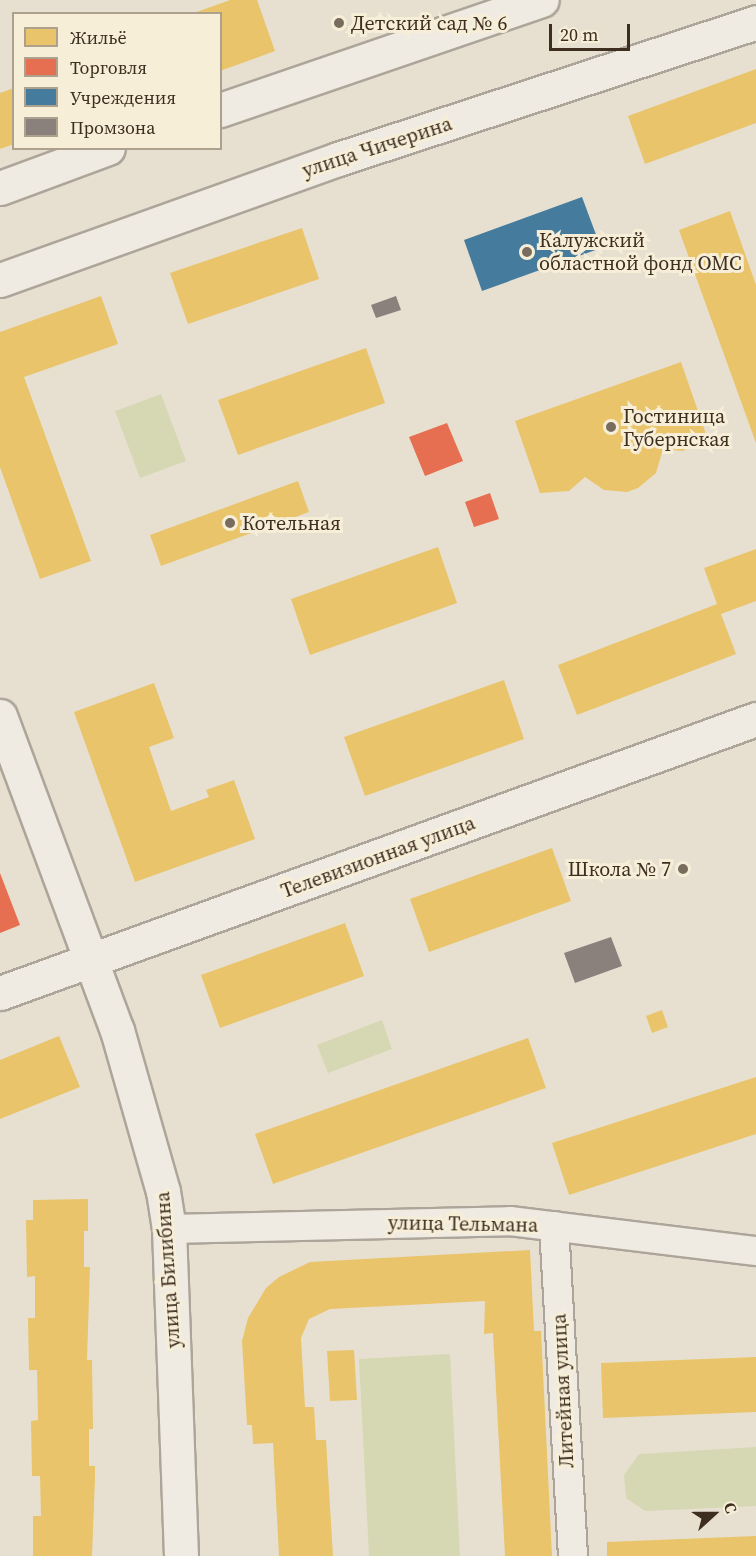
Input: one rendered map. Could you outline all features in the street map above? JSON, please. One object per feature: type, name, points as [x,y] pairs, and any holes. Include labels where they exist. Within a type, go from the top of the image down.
[{"type":"street","points":[[222,109],[542,0]]},
{"type":"street","name":"улица Чичерина","points":[[0,280],[338,159],[756,22]]},
{"type":"street","points":[[0,188],[103,150]]},
{"type":"street","name":"улица Билибина","points":[[0,716],[117,1030],[152,1143],[168,1229],[181,1556]]},
{"type":"street","name":"Телевизионная улица","points":[[0,993],[756,719]]},
{"type":"street","name":"улица Тельмана","points":[[168,1229],[510,1221],[756,1251]]},
{"type":"street","name":"Литейная улица","points":[[554,1226],[573,1556]]},
{"type":"green space","points":[[161,394],[186,461],[140,478],[115,411]]},
{"type":"green space","points":[[382,1020],[392,1049],[328,1073],[317,1045]]},
{"type":"green space","points":[[450,1354],[460,1556],[369,1556],[359,1359]]},
{"type":"green space","points":[[756,1447],[756,1506],[645,1511],[626,1498],[624,1475],[639,1454]]},
{"type":"building: Жильё","points":[[230,0],[257,0],[275,51],[222,70],[222,12],[197,12]]},
{"type":"building: Жильё","points":[[756,69],[756,123],[645,164],[628,116]]},
{"type":"building: Жильё","points":[[12,89],[12,145],[0,149],[0,93]]},
{"type":"building: Жильё","points":[[730,211],[756,285],[756,443],[679,230]]},
{"type":"building: Жильё","points":[[302,228],[319,279],[188,324],[170,273]]},
{"type":"building: Жильё","points":[[101,296],[118,344],[24,377],[91,561],[40,579],[0,467],[0,332]]},
{"type":"building: Жильё","points":[[366,348],[385,403],[238,455],[218,400]]},
{"type":"building: Жильё","name":"Гостиница Губернская","points":[[681,362],[706,434],[683,451],[663,449],[656,473],[638,488],[627,492],[604,490],[585,477],[569,491],[540,493],[515,421]]},
{"type":"building: Жильё","name":"Котельная","points":[[298,481],[309,512],[161,566],[150,535]]},
{"type":"building: Жильё","points":[[438,547],[457,603],[310,655],[291,599]]},
{"type":"building: Жильё","points":[[756,549],[756,601],[721,614],[736,654],[577,715],[558,665],[717,604],[704,568]]},
{"type":"building: Жильё","points":[[504,680],[524,739],[365,796],[344,737]]},
{"type":"building: Жильё","points":[[154,683],[174,738],[149,747],[171,811],[209,797],[206,790],[234,780],[255,839],[135,882],[74,712]]},
{"type":"building: Жильё","points":[[552,848],[571,901],[429,952],[410,899]]},
{"type":"building: Жильё","points":[[345,923],[364,976],[220,1028],[201,975]]},
{"type":"building: Жильё","points":[[662,1010],[668,1027],[652,1033],[646,1016]]},
{"type":"building: Жильё","points":[[59,1036],[80,1087],[0,1119],[0,1060]]},
{"type":"building: Жильё","points":[[528,1038],[546,1088],[273,1184],[255,1134]]},
{"type":"building: Жильё","points":[[756,1077],[756,1134],[569,1195],[552,1143]]},
{"type":"building: Жильё","points":[[88,1199],[88,1231],[84,1231],[84,1267],[90,1267],[87,1360],[92,1360],[93,1429],[89,1429],[89,1466],[95,1466],[92,1556],[33,1556],[33,1516],[41,1516],[40,1476],[32,1476],[31,1421],[38,1420],[37,1370],[29,1370],[28,1318],[35,1318],[35,1276],[27,1277],[26,1220],[33,1220],[33,1200]]},
{"type":"building: Жильё","points":[[530,1250],[534,1331],[541,1331],[552,1556],[505,1556],[493,1333],[484,1334],[485,1301],[330,1309],[309,1319],[301,1338],[305,1407],[314,1407],[316,1440],[326,1440],[333,1556],[279,1556],[273,1443],[253,1444],[252,1425],[247,1425],[242,1341],[248,1318],[266,1288],[279,1277],[310,1262]]},
{"type":"building: Жильё","points":[[354,1350],[357,1400],[330,1401],[327,1351]]},
{"type":"building: Жильё","points":[[756,1357],[756,1412],[603,1418],[601,1363]]},
{"type":"building: Жильё","points":[[756,1536],[756,1556],[607,1556],[607,1542]]},
{"type":"building: Торговля","points":[[447,423],[463,461],[425,476],[409,437]]},
{"type":"building: Торговля","points":[[490,493],[499,519],[474,527],[465,502]]},
{"type":"building: Торговля","points":[[0,873],[20,925],[0,933]]},
{"type":"building: Учреждения","points":[[582,197],[601,248],[482,291],[464,240]]},
{"type":"building: Промзона","points":[[396,296],[401,310],[376,318],[371,305]]},
{"type":"building: Промзона","points":[[611,937],[622,966],[575,983],[564,953]]},
{"type":"place","name":"Детский сад № 6","points":[[339,23]]},
{"type":"place","name":"Калужский областной фонд ОМС","points":[[527,252]]},
{"type":"place","name":"Гостиница Губернская","points":[[611,427]]},
{"type":"place","name":"Котельная","points":[[230,523]]},
{"type":"place","name":"Школа № 7","points":[[683,869]]}]
